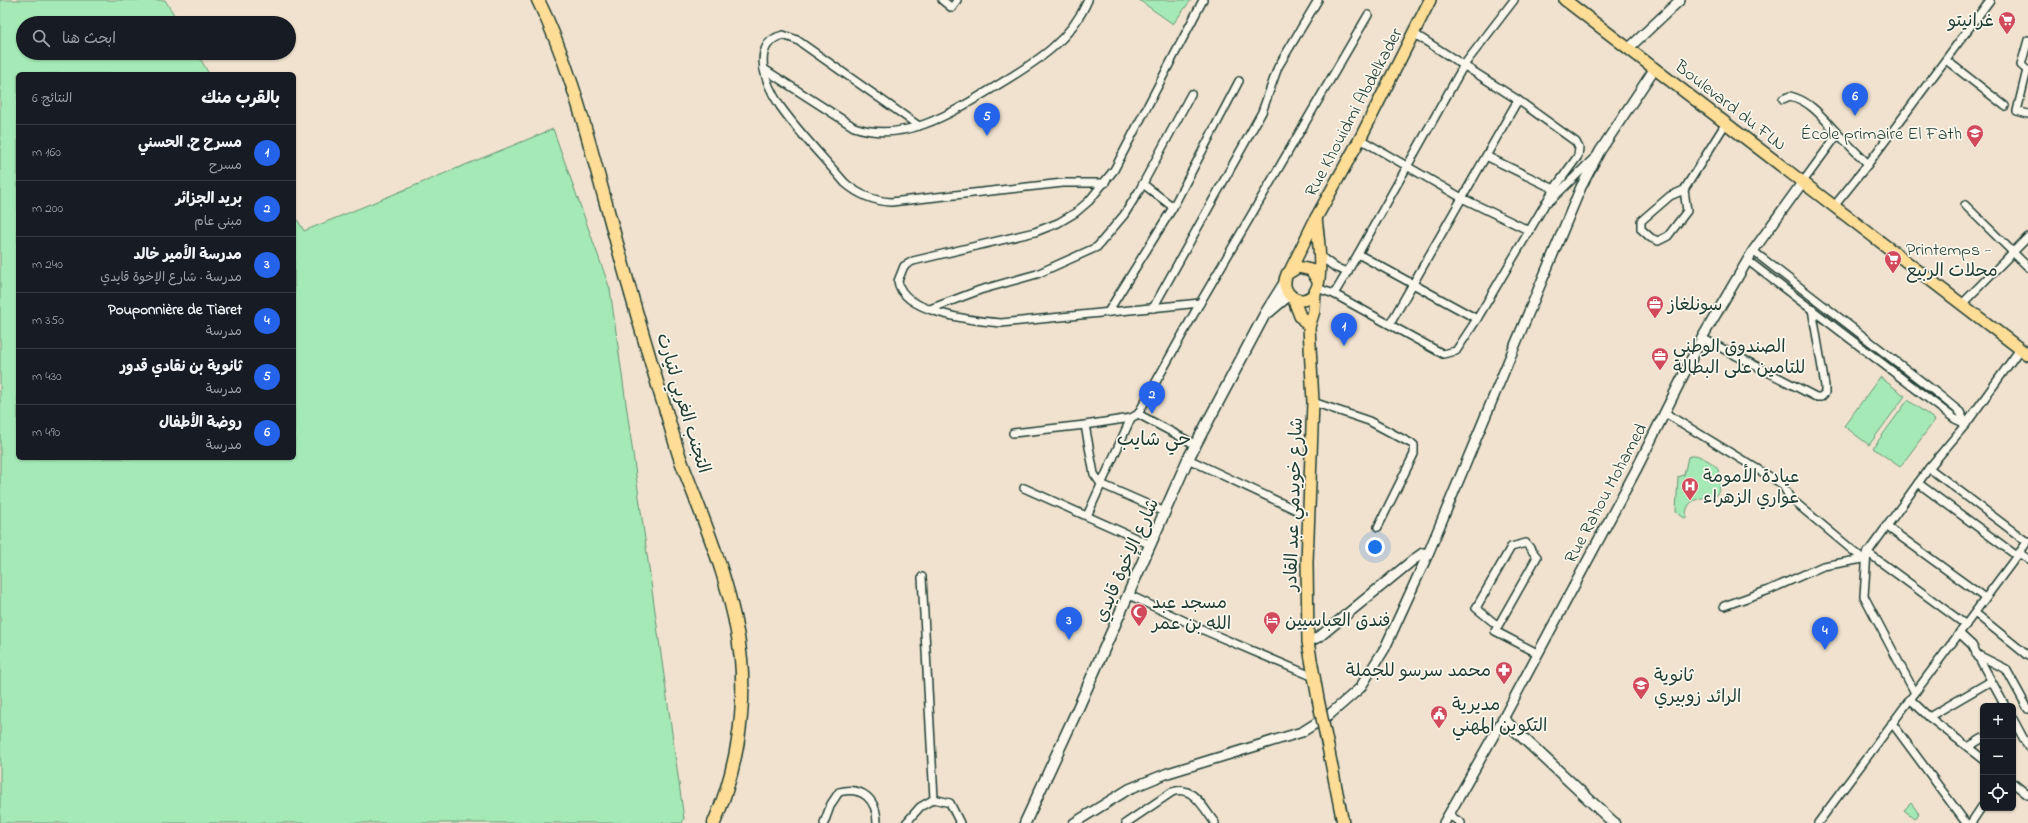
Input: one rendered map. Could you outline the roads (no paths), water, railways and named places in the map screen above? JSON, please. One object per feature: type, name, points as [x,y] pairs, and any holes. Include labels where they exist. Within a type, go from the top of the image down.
[{"type":"highway","name":"التجنب الغربي لتيارت","points":[[538,0],[549,22],[572,80],[680,458],[706,526],[730,600],[741,657],[742,714],[733,765],[723,801],[714,823]]},
{"type":"main road","name":"Rue Khouidmi Abdelkader","points":[[1316,218],[1360,139],[1430,0]]},
{"type":"main road","name":"Boulevard du FLN","points":[[1565,0],[1802,183],[1835,205],[2024,352]]},
{"type":"main road","name":"شارع خويدمي عبد القادر","points":[[1316,218],[1319,262],[1314,311],[1309,327],[1313,402],[1307,562],[1308,642],[1343,823]]},
{"type":"main road","points":[[1309,327],[1300,316],[1285,282],[1316,218]]},
{"type":"main road","points":[[1290,271],[1298,267],[1307,268],[1314,273],[1317,287],[1308,299],[1298,300],[1291,296]]},
{"type":"main road","name":"شارع الإخوة قايدي","points":[[1025,823],[1129,595],[1188,459],[1265,314],[1285,282]]},
{"type":"main road","name":"شارع الإخوة قايدي","points":[[1265,314],[1291,296]]},
{"type":"main road","points":[[1503,718],[1614,823]]},
{"type":"street","points":[[942,0],[952,8],[957,0]]},
{"type":"street","points":[[764,69],[854,127],[866,131],[885,133],[919,126],[952,113],[1043,57],[1073,25],[1088,0]]},
{"type":"street","points":[[1200,303],[1001,322],[973,320],[930,309],[908,298],[901,291],[899,276],[904,266],[908,263],[1011,239],[1058,223],[1075,213],[1105,183],[1122,156],[1203,0]]},
{"type":"street","points":[[1153,308],[1262,112],[1278,67],[1318,0]]},
{"type":"street","points":[[1334,294],[1348,272],[1464,66],[1514,0]]},
{"type":"street","points":[[1629,48],[1680,0]]},
{"type":"street","points":[[1835,205],[1868,164],[1990,0]]},
{"type":"street","points":[[1087,516],[1101,484],[1135,416],[1368,15]]},
{"type":"street","points":[[1317,287],[1334,294],[1443,354],[1449,354],[1456,351],[1478,319],[1554,189],[1578,156],[1579,148],[1576,142],[1518,100],[1413,33]]},
{"type":"street","points":[[919,126],[791,37],[783,35],[770,41],[762,54],[764,69],[780,107],[845,183],[854,191],[867,198],[891,202],[1063,183],[1105,183]]},
{"type":"street","points":[[2028,40],[2021,64],[2027,70],[2016,111],[2028,114]]},
{"type":"street","points":[[1946,60],[2005,106]]},
{"type":"street","points":[[1074,823],[1129,789],[1168,773],[1302,732],[1329,715],[1360,688],[1385,648],[1428,554],[1581,187],[1600,151],[1655,68]]},
{"type":"street","points":[[1108,312],[1173,207],[1239,81]]},
{"type":"street","points":[[930,309],[980,290],[1037,274],[1097,247],[1124,215],[1143,184],[1191,94]]},
{"type":"street","points":[[1783,99],[1790,96],[1802,99],[1812,106],[1868,164]]},
{"type":"street","points":[[1390,324],[1518,100]]},
{"type":"street","points":[[1684,190],[1688,211],[1668,236],[1658,241],[1651,238],[1641,228],[1641,221],[1670,196],[1684,190],[1726,123]]},
{"type":"street","points":[[1802,183],[1838,134]]},
{"type":"street","points":[[1360,139],[1462,198],[1530,232]]},
{"type":"street","points":[[1546,202],[1551,200],[1600,151]]},
{"type":"street","points":[[1486,156],[1554,189]]},
{"type":"street","name":"Rue Rahou Mohamed","points":[[1447,819],[1503,718],[1665,413],[1702,338],[1747,260],[1802,183]]},
{"type":"street","points":[[1143,184],[1173,207]]},
{"type":"street","points":[[1965,205],[2028,267]]},
{"type":"street","points":[[1962,304],[2028,237]]},
{"type":"street","points":[[1753,251],[1938,394],[1960,412],[1966,424]]},
{"type":"street","points":[[1358,254],[1412,285],[1478,319]]},
{"type":"street","points":[[1747,260],[1955,419],[1966,424]]},
{"type":"street","points":[[1307,268],[1319,262],[1348,272]]},
{"type":"street","points":[[1319,262],[1336,268]]},
{"type":"street","points":[[1702,338],[1816,397],[1821,397],[1825,393],[1825,386],[1812,309]]},
{"type":"street","points":[[1980,757],[1929,717],[1912,696],[1864,596],[1865,555],[1929,468],[2024,352]]},
{"type":"street","points":[[1313,402],[1369,421],[1414,445],[1414,454],[1378,527]]},
{"type":"street","points":[[1665,413],[1782,484],[1790,498],[1865,555],[1966,625]]},
{"type":"street","points":[[1013,433],[1085,425],[1135,416],[1196,445]]},
{"type":"street","points":[[1085,425],[1094,474],[1101,484],[1165,512]]},
{"type":"street","points":[[1188,459],[1309,516]]},
{"type":"street","points":[[1818,823],[2028,542],[1929,468]]},
{"type":"street","points":[[1918,483],[2018,554],[2028,559]]},
{"type":"street","points":[[1024,488],[1151,545]]},
{"type":"street","points":[[1886,526],[1985,598]]},
{"type":"street","points":[[1498,626],[1476,608],[1511,547],[1526,543],[1537,557],[1498,626],[1495,631],[1537,653]]},
{"type":"street","points":[[1308,642],[1319,637],[1413,560],[1423,553],[1428,554]]},
{"type":"street","points":[[1724,606],[1769,590],[1823,566],[1865,555]]},
{"type":"street","points":[[922,577],[934,798]]},
{"type":"street","points":[[1129,595],[1208,632],[1314,677]]},
{"type":"street","points":[[1975,613],[2028,656]]},
{"type":"street","points":[[1959,634],[1972,645],[2004,703]]},
{"type":"street","points":[[1976,654],[2006,669],[2028,709]]},
{"type":"street","points":[[1929,717],[1991,681]]},
{"type":"street","points":[[1892,723],[1966,823]]},
{"type":"street","points":[[2016,725],[2028,746]]},
{"type":"street","points":[[1968,747],[1981,739]]},
{"type":"street","points":[[2016,785],[2028,795]]},
{"type":"street","points":[[824,823],[831,804],[839,792],[849,790],[862,793],[872,801],[877,814],[876,823]]},
{"type":"street","points":[[1126,823],[1172,792],[1180,790],[1195,796],[1215,823]]},
{"type":"street","points":[[906,823],[920,807],[934,798]]},
{"type":"street","points":[[934,798],[950,803],[960,823]]},
{"type":"street","points":[[1971,823],[1980,810]]},
{"type":"street","points":[[1447,819],[1461,823]]},
{"type":"place","name":"غرانيتو","points":[[2007,35]]},
{"type":"place","name":"روضة الأطفال","points":[[1855,116]]},
{"type":"place","name":"ثانوية بن نقادي قدور","points":[[987,136]]},
{"type":"place","name":"École primaire El Fath","points":[[1975,148]]},
{"type":"place","name":"Printemps - محلات الربيع","points":[[1893,274]]},
{"type":"place","name":"سونلغاز","points":[[1655,319]]},
{"type":"place","name":"مسرح ح. الحسني","points":[[1344,346]]},
{"type":"place","name":"الصندوق الوطني للتامين على البطالة","points":[[1660,371]]},
{"type":"place","name":"بريد الجزائر","points":[[1152,414]]},
{"type":"place","name":"عيادة الأمومة عواري الزهراء","points":[[1690,501]]},
{"type":"place","name":"مسجد عبد الله بن عمر","points":[[1139,627]]},
{"type":"place","name":"فندق العباسيين","points":[[1272,635]]},
{"type":"place","name":"مدرسة الأمير خالد","points":[[1069,640]]},
{"type":"place","name":"Pouponnière de Tiaret","points":[[1825,650]]},
{"type":"place","name":"محمد سرسو للجملة","points":[[1504,685]]},
{"type":"place","name":"ثانوية الرائد زوبيري","points":[[1641,700]]},
{"type":"place","name":"مديرية التكوين المهني","points":[[1439,729]]},
{"type":"district","name":"حي شايب","points":[[1154,438]]}]
